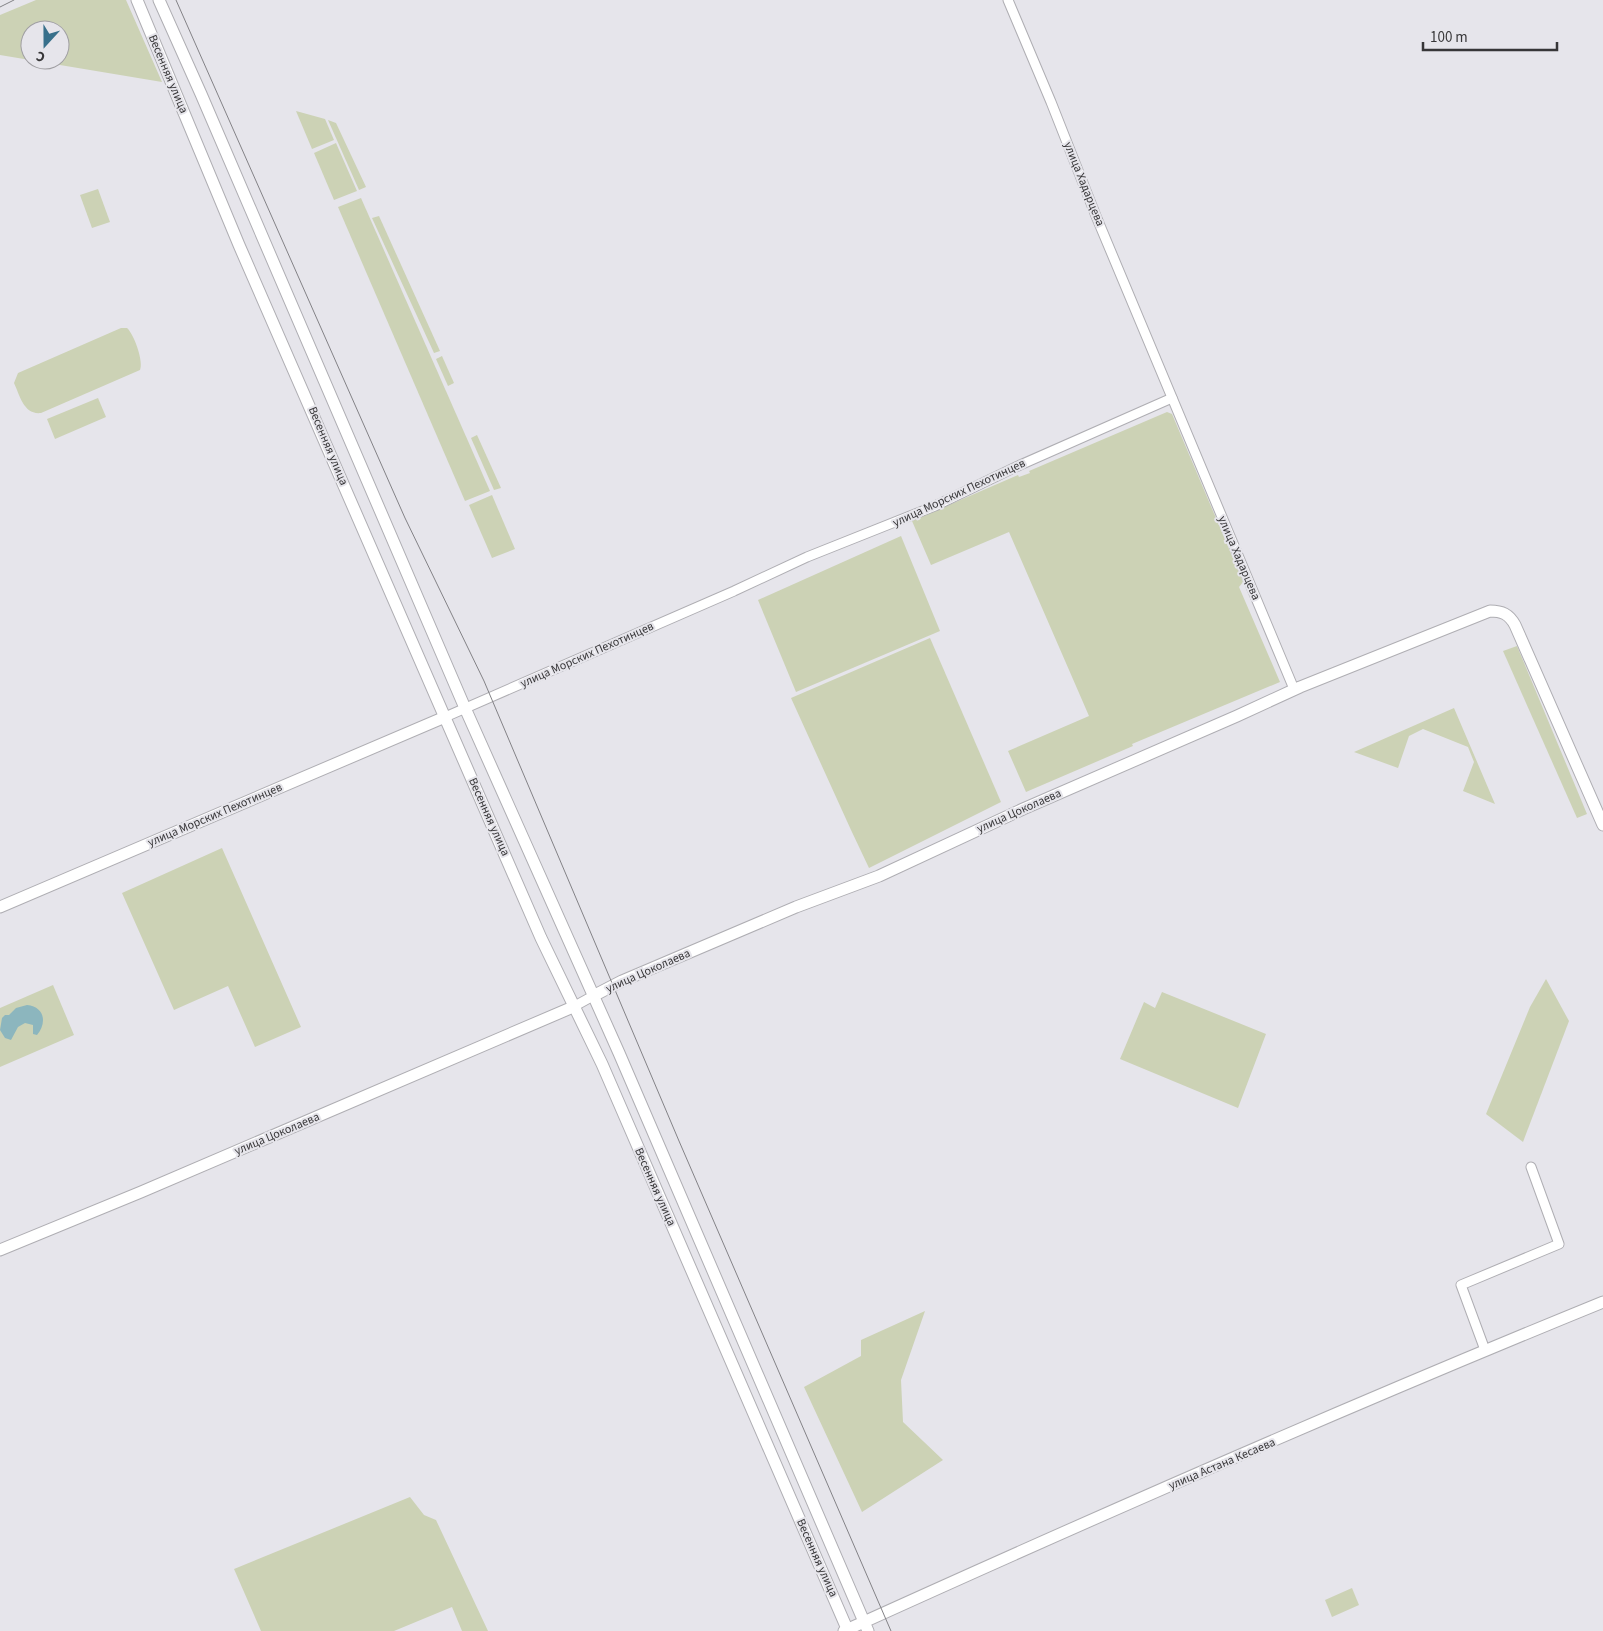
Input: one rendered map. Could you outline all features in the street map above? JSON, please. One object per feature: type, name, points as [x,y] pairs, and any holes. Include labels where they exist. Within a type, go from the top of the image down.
[{"type":"street","name":"Весенняя улица","points":[[137,0],[239,244],[445,717],[573,1007],[602,1064],[847,1630]]},
{"type":"street","name":"Весенняя улица","points":[[159,0],[202,94],[465,708],[593,996],[866,1626]]},
{"type":"street","name":"улица Хадарцева","points":[[1008,0],[1294,689]]},
{"type":"street","name":"улица Морских Пехотинцев","points":[[0,907],[445,717],[734,591],[807,557],[936,506],[1018,466],[1172,398]]},
{"type":"street","points":[[1294,689],[1483,613],[1490,611],[1505,613],[1515,625],[1603,826]]},
{"type":"street","name":"улица Цоколаева","points":[[0,1250],[573,1007],[622,981],[796,907],[879,876],[1023,809],[1228,720],[1294,689]]},
{"type":"street","points":[[1485,1350],[1461,1285],[1559,1244],[1531,1167]]},
{"type":"street","name":"улица Астана Кесаева","points":[[847,1630],[866,1626],[1097,1517],[1485,1350],[1603,1302]]},
{"type":"green space","points":[[36,0],[126,0],[162,82],[70,67],[70,20],[20,20],[20,58],[0,55],[0,15]]},
{"type":"green space","points":[[296,111],[325,119],[334,140],[312,149]]},
{"type":"green space","points":[[328,120],[336,123],[366,187],[359,190]]},
{"type":"green space","points":[[336,143],[357,191],[334,200],[314,153]]},
{"type":"green space","points":[[98,189],[110,222],[92,228],[80,195]]},
{"type":"green space","points":[[361,198],[490,491],[465,501],[338,207]]},
{"type":"green space","points":[[379,216],[440,351],[434,353],[372,218]]},
{"type":"green space","points":[[121,328],[127,328],[130,331],[135,342],[141,361],[140,370],[41,413],[30,411],[23,404],[14,383],[18,373]]},
{"type":"green space","points":[[442,356],[454,383],[448,386],[436,359]]},
{"type":"green space","points":[[98,398],[106,417],[55,439],[47,419]]},
{"type":"green space","points":[[1167,412],[1172,414],[1243,582],[1239,587],[1280,682],[1132,744],[1133,746],[1026,792],[1008,751],[1089,716],[1009,532],[931,565],[912,521],[1018,475],[1019,477],[1030,473],[1029,471]]},
{"type":"green space","points":[[477,435],[501,488],[494,490],[471,438]]},
{"type":"green space","points":[[492,495],[515,549],[492,558],[469,505]]},
{"type":"green space","points":[[901,536],[940,631],[796,692],[758,600]]},
{"type":"green space","points":[[930,638],[1001,802],[869,868],[791,698]]},
{"type":"green space","points":[[1517,646],[1587,814],[1577,818],[1503,651]]},
{"type":"green space","points":[[1454,708],[1495,804],[1463,791],[1474,762],[1468,747],[1423,729],[1409,736],[1398,768],[1354,752]]},
{"type":"green space","points":[[222,848],[301,1027],[255,1047],[228,986],[174,1010],[122,893]]},
{"type":"green space","points":[[1546,979],[1569,1021],[1523,1142],[1486,1114],[1530,1007]]},
{"type":"green space","points":[[53,985],[74,1035],[0,1067],[0,1008]]},
{"type":"green space","points":[[1162,992],[1266,1034],[1238,1108],[1120,1059],[1144,1002],[1155,1008]]},
{"type":"green space","points":[[925,1311],[901,1380],[903,1422],[943,1460],[862,1512],[804,1387],[861,1356],[861,1340]]},
{"type":"green space","points":[[410,1497],[424,1515],[436,1520],[488,1631],[462,1631],[452,1607],[394,1631],[261,1631],[234,1569]]},
{"type":"green space","points":[[1352,1588],[1359,1605],[1332,1617],[1325,1600]]},
{"type":"water","points":[[27,1005],[33,1006],[41,1012],[43,1021],[37,1035],[33,1034],[33,1025],[25,1023],[18,1027],[11,1040],[5,1038],[0,1030],[2,1018],[5,1015],[9,1015],[16,1008]]},
{"type":"tram line","points":[[0,7],[14,0]]},
{"type":"tram line","points":[[176,0],[405,518],[484,681],[679,1141],[891,1631]]}]
